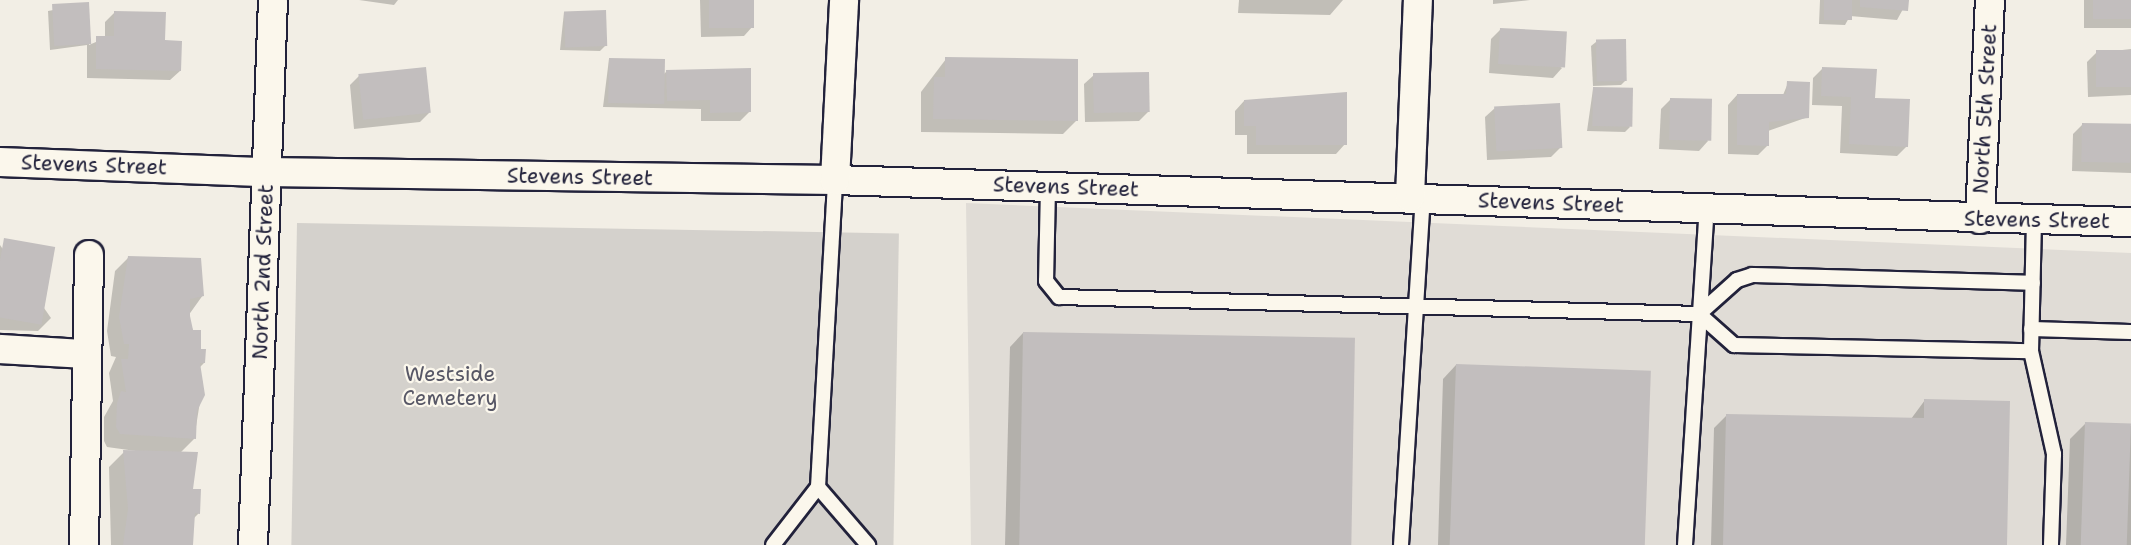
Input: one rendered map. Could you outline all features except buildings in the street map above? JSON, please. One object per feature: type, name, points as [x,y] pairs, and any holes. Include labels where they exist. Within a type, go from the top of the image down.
[{"type":"street","name":"North 2nd Street","points":[[253,545],[273,0]]},
{"type":"street","points":[[836,180],[844,0]]},
{"type":"street","points":[[1417,198],[1418,0]]},
{"type":"street","name":"North 5th Street","points":[[1980,219],[1990,0]]},
{"type":"street","name":"Stevens Street","points":[[0,162],[266,172],[836,180],[1417,198],[1980,219],[2131,222]]},
{"type":"street","points":[[84,545],[88,255]]},
{"type":"street","points":[[0,349],[85,354]]},
{"type":"lane","points":[[773,545],[818,487],[836,180]]},
{"type":"lane","points":[[1048,187],[1046,281],[1059,297],[1699,314],[1734,345],[2031,351]]},
{"type":"lane","points":[[1401,545],[1416,307],[1417,198]]},
{"type":"lane","points":[[1685,545],[1707,208]]},
{"type":"lane","points":[[2034,220],[2031,351],[2054,454],[2051,545]]},
{"type":"lane","points":[[1699,314],[1737,280],[1752,275],[2033,283]]},
{"type":"lane","points":[[2031,329],[2131,332]]},
{"type":"lane","points":[[818,487],[868,545]]},
{"type":"shaded area","points":[[966,203],[2131,253],[2131,545],[971,545]]},
{"type":"green space","name":"Westside Cemetery","points":[[297,223],[899,234],[893,545],[291,545]]}]
